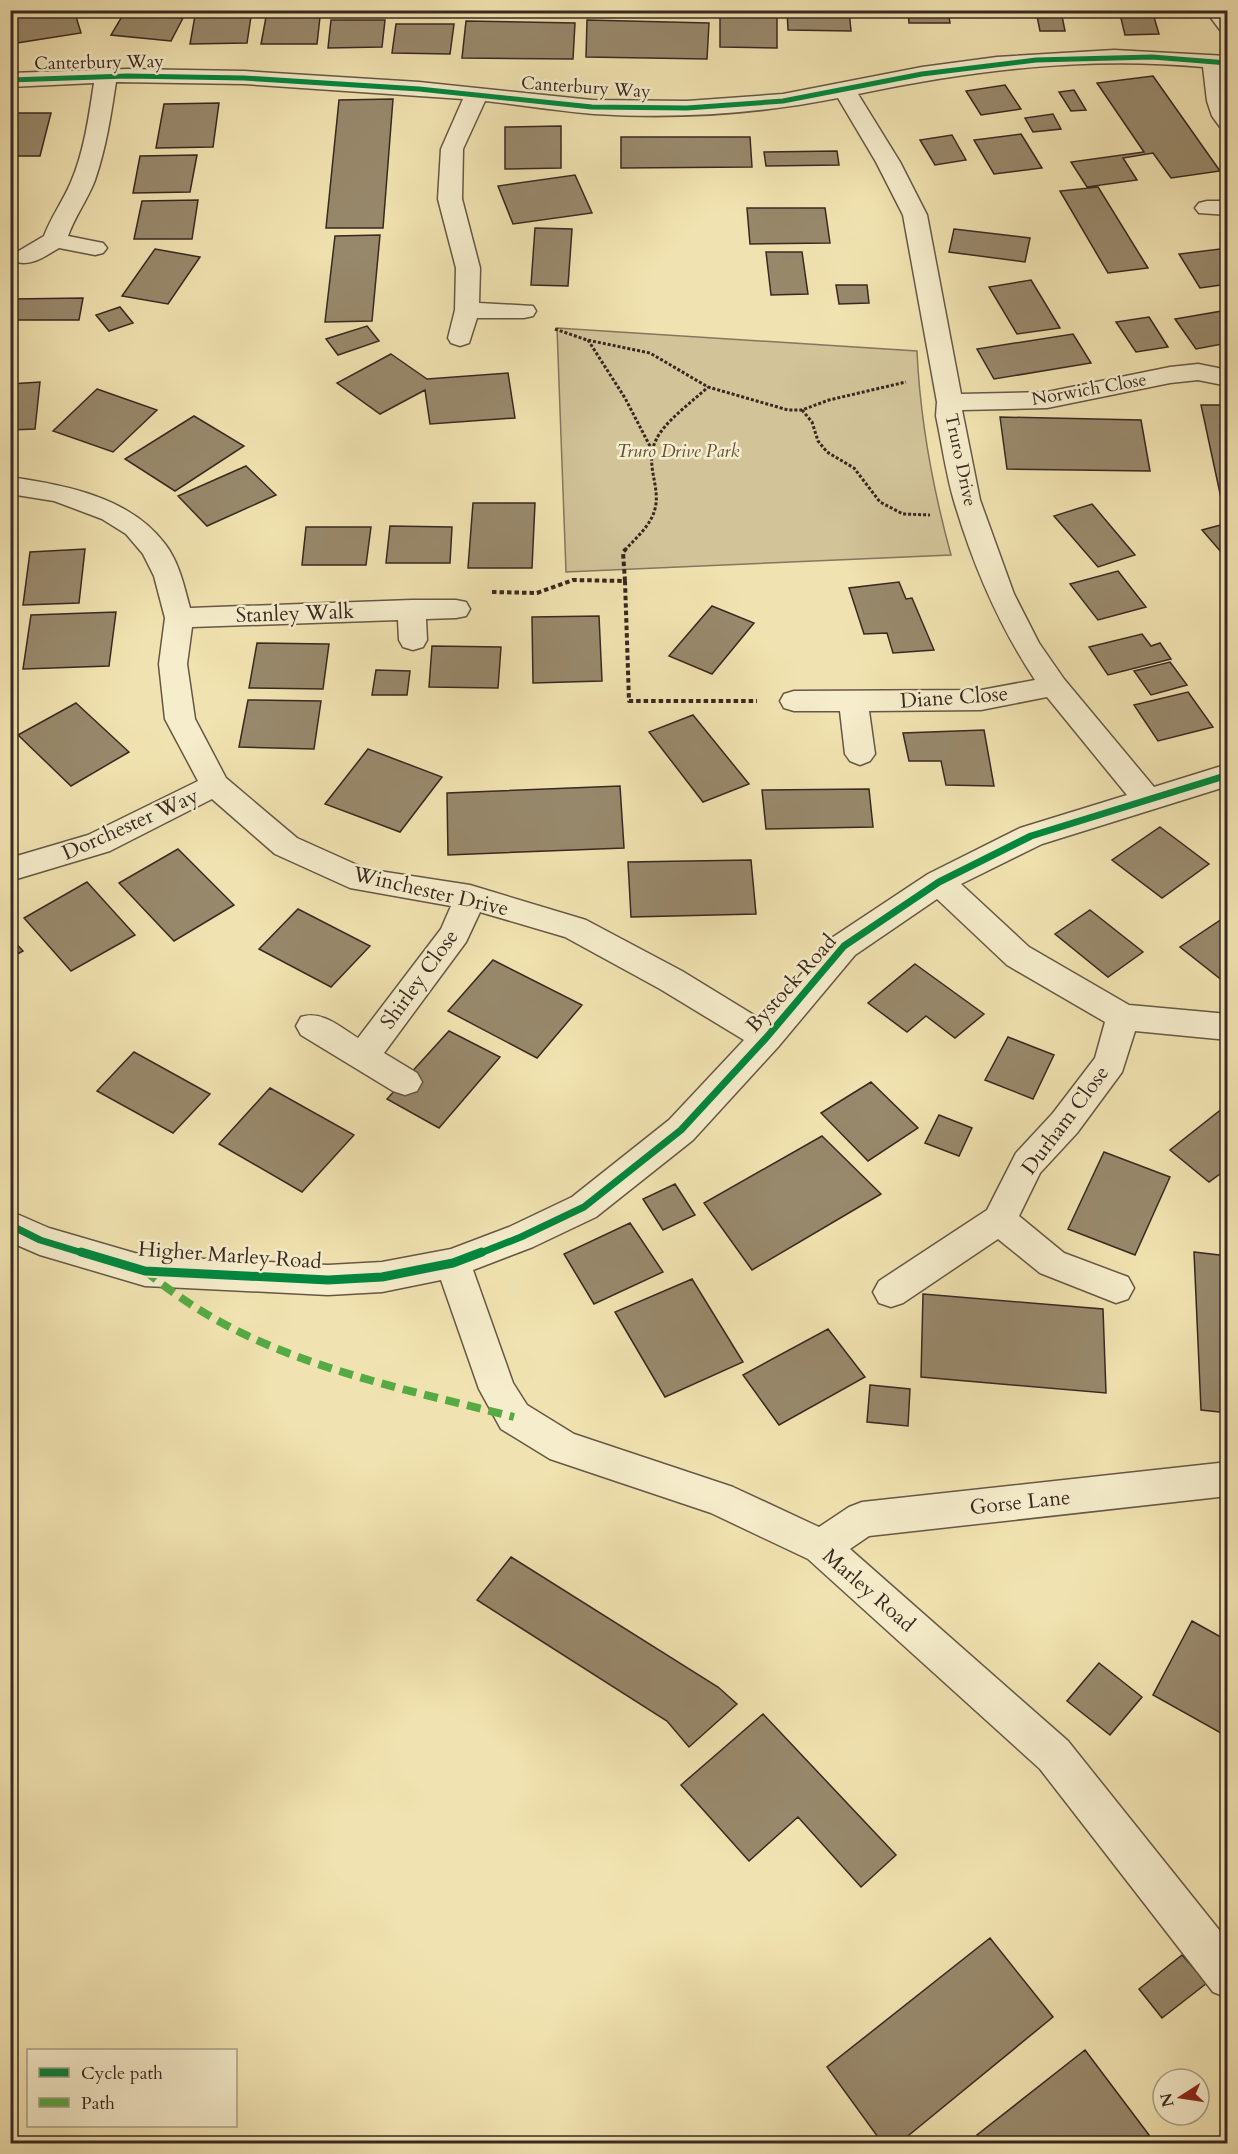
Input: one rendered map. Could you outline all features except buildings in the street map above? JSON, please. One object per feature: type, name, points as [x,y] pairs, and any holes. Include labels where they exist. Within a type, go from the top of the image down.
[{"type":"street","points":[[1215,10],[1227,25]]},
{"type":"street","name":"Canterbury Way","points":[[10,80],[106,76],[257,77],[625,108],[719,106],[782,101],[924,74],[1050,59],[1168,57],[1221,62]]},
{"type":"street","points":[[1221,62],[1217,94],[1222,116],[1227,122]]},
{"type":"street","points":[[26,257],[55,240],[63,217],[83,182],[98,128],[106,76]]},
{"type":"street","name":"Truro Drive","points":[[845,90],[888,162],[915,214],[967,500],[1000,594],[1027,646],[1054,686],[1148,800]]},
{"type":"street","points":[[460,338],[467,310],[468,268],[450,199],[452,149],[477,94]]},
{"type":"street","points":[[55,240],[95,248]]},
{"type":"street","points":[[467,310],[517,311]]},
{"type":"street","name":"Norwich Close","points":[[947,390],[1047,400],[1170,375],[1198,372],[1227,378]]},
{"type":"street","name":"Winchester Drive","points":[[10,485],[59,493],[86,502],[136,528],[154,550],[168,576],[179,618],[173,664],[180,719],[215,785],[286,846],[361,880],[470,897],[575,927],[671,980],[766,1038]]},
{"type":"street","points":[[413,640],[434,609]]},
{"type":"street","name":"Stanley Walk","points":[[179,618],[434,609]]},
{"type":"street","name":"Diane Close","points":[[794,701],[981,700],[1054,686]]},
{"type":"street","points":[[854,701],[860,754]]},
{"type":"street","name":"Bystock Road","points":[[453,1263],[521,1237],[584,1207],[681,1130],[766,1038],[844,946],[939,882],[1031,836],[1227,775]]},
{"type":"street","name":"Dorchester Way","points":[[10,870],[99,843],[215,785]]},
{"type":"street","points":[[939,882],[1018,956],[1123,1017],[1227,1027]]},
{"type":"street","name":"Shirley Close","points":[[363,1056],[455,934],[470,897]]},
{"type":"street","name":"Durham Close","points":[[891,1292],[999,1220],[1029,1163],[1065,1123],[1110,1064],[1123,1017]]},
{"type":"street","points":[[312,1026],[405,1082]]},
{"type":"street","points":[[999,1220],[1052,1263],[1116,1288]]},
{"type":"street","name":"Higher Marley Road","points":[[10,1225],[40,1240],[145,1271],[328,1280],[382,1277],[453,1263]]},
{"type":"street","name":"Marley Road","points":[[453,1263],[497,1389],[514,1417],[563,1447],[720,1499],[821,1547],[1054,1755],[1170,1900],[1227,1977]]},
{"type":"street","name":"Gorse Lane","points":[[821,1547],[862,1519],[1227,1479]]},
{"type":"path","points":[[517,311],[524,320],[539,321],[587,340],[650,353],[708,387],[772,407],[802,410],[829,400],[891,384],[947,390]]},
{"type":"path","points":[[587,340],[626,398],[652,450]]},
{"type":"path","points":[[708,387],[657,437],[652,450],[650,473],[656,504],[653,514],[624,552],[629,700],[794,701]]},
{"type":"path","points":[[802,410],[812,422],[818,441],[826,452],[854,468],[880,502],[903,514],[973,516]]},
{"type":"path","points":[[434,609],[468,592],[537,594],[573,580],[625,581]]},
{"type":"green space","name":"Truro Drive Park","points":[[557,328],[917,351],[928,454],[951,555],[566,572]]},
{"type":"marked path","points":[[145,1271],[182,1300],[225,1325],[271,1346],[370,1379],[514,1417]]},
{"type":"cycle path","points":[[10,80],[127,76],[244,78],[419,89],[592,107],[687,108],[783,101],[922,74],[997,63],[1114,57],[1152,57],[1228,63]]},
{"type":"cycle path","points":[[10,1225],[40,1240],[145,1271],[328,1280],[382,1277],[453,1263],[521,1237],[584,1207],[681,1130],[766,1038],[844,946],[939,882],[1031,836],[1228,775]]}]
